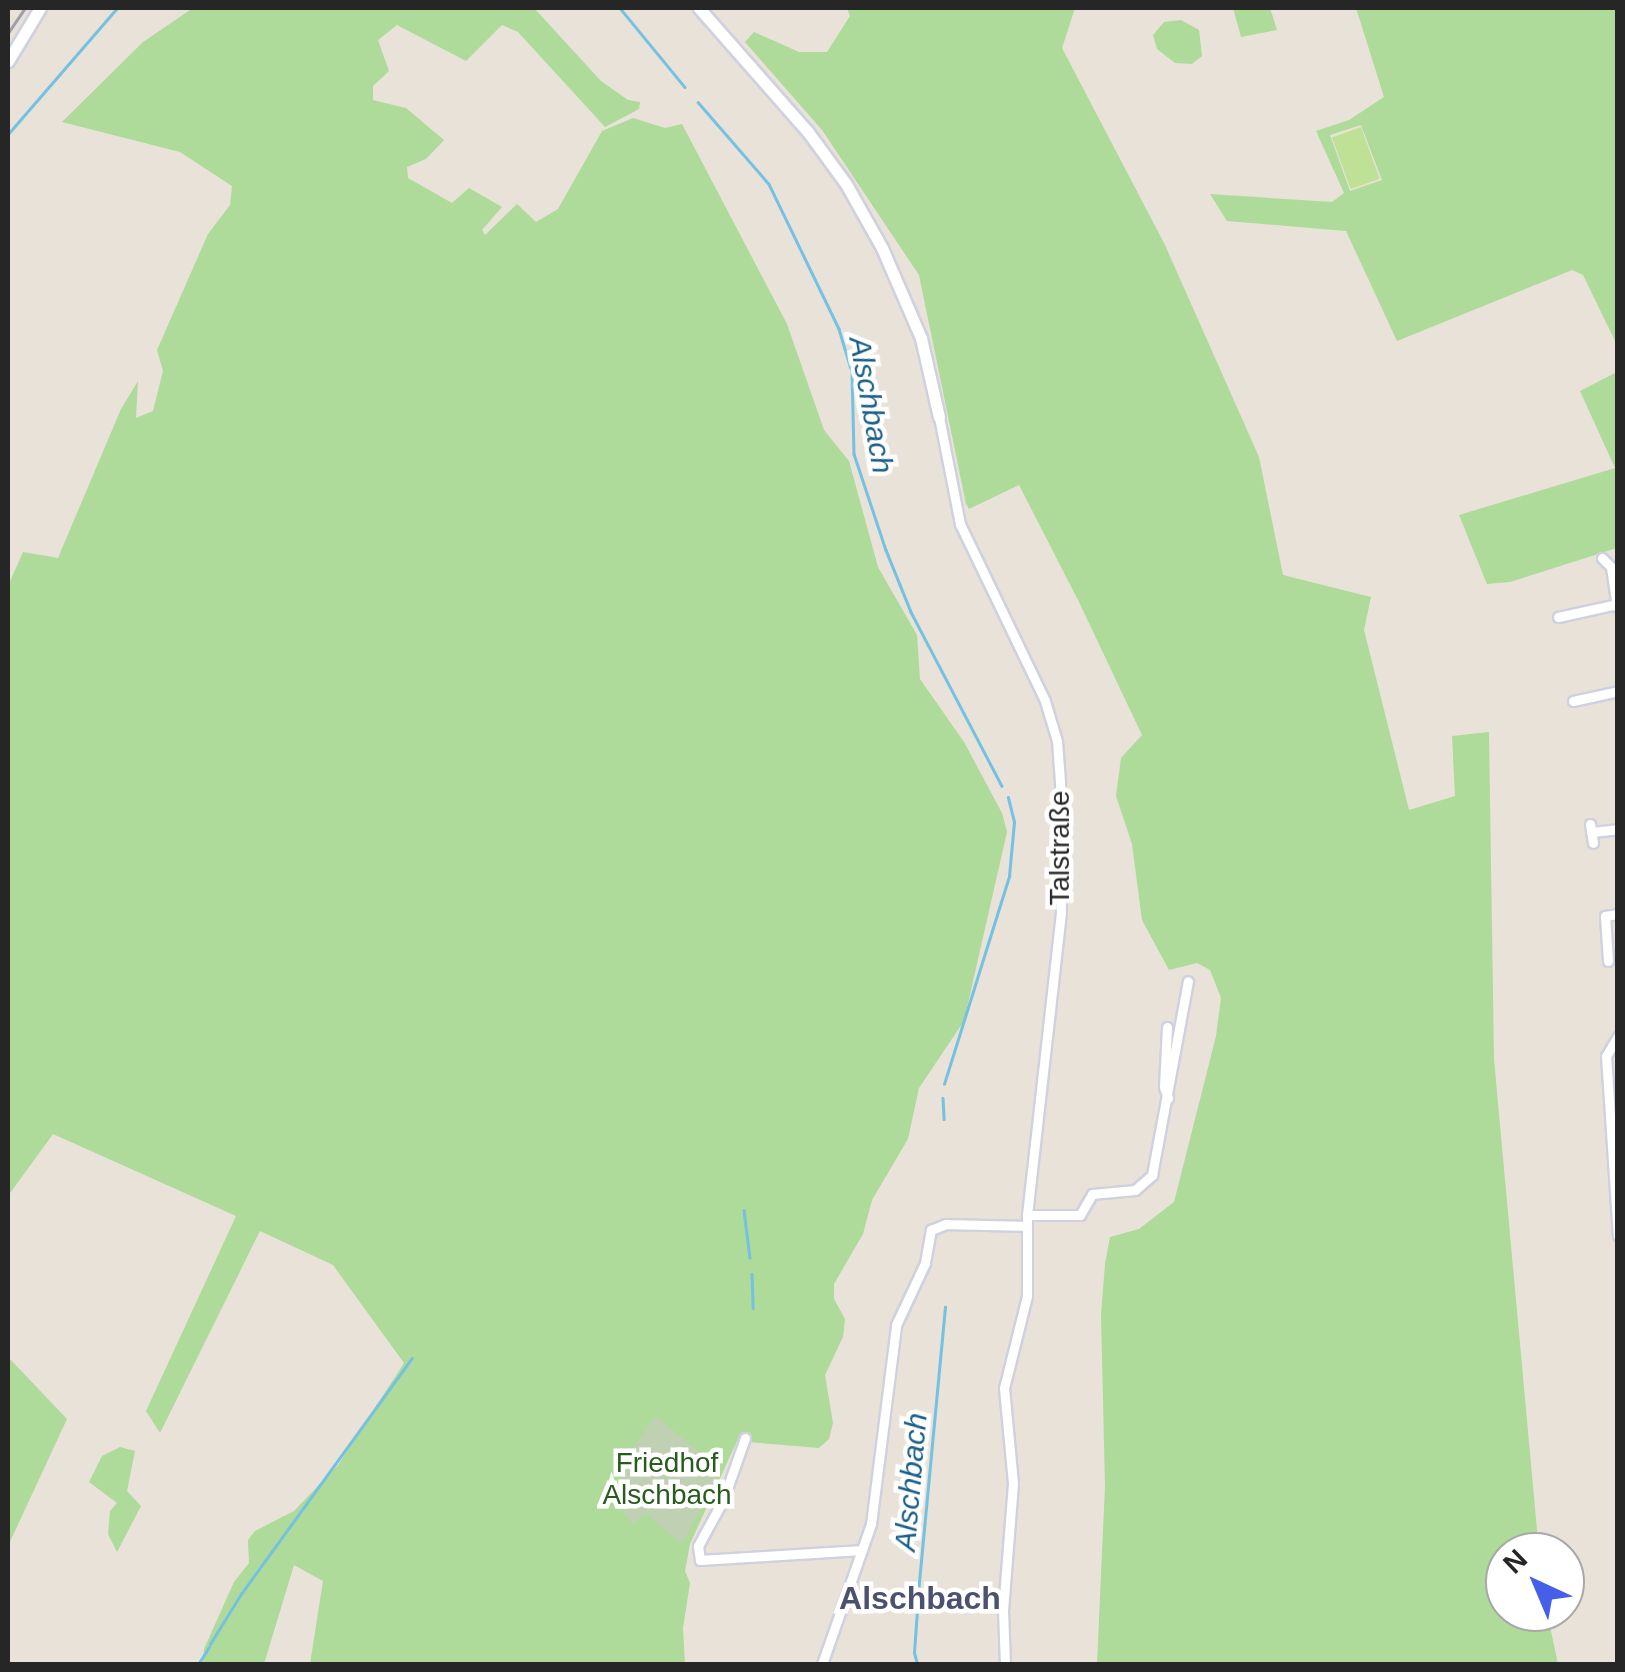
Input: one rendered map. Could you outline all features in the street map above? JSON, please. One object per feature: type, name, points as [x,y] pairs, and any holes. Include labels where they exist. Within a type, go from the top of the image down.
[{"type":"street","points":[[8,62],[40,8]]},
{"type":"street","name":"Talstraße","points":[[699,8],[776,92],[837,170],[882,248],[927,354],[960,524],[1045,701],[1057,741],[1062,912],[1026,1220],[1027,1296],[1004,1388],[1012,1483],[1002,1640],[1005,1664]]},
{"type":"street","points":[[1558,616],[1617,606],[1611,567],[1602,558]]},
{"type":"street","points":[[1573,700],[1618,691]]},
{"type":"street","points":[[1591,833],[1618,829]]},
{"type":"street","points":[[1608,961],[1605,916],[1618,914]]},
{"type":"street","points":[[822,1664],[862,1550],[877,1491],[896,1326],[925,1262],[931,1230],[946,1224],[1080,1214],[1092,1194],[1120,1193],[1146,1183],[1157,1162],[1188,981]]},
{"type":"street","points":[[1167,1027],[1164,1088],[1168,1098]]},
{"type":"street","points":[[1618,1036],[1606,1056],[1618,1236]]},
{"type":"street","points":[[745,1438],[723,1500],[698,1546],[700,1560],[862,1550]]},
{"type":"green space","points":[[193,8],[534,8],[601,81],[628,100],[640,102],[639,109],[605,127],[518,32],[502,25],[466,61],[397,25],[378,40],[389,71],[373,86],[373,100],[406,108],[444,140],[426,159],[407,167],[408,178],[452,203],[469,188],[502,207],[482,230],[485,235],[517,204],[536,222],[558,209],[602,131],[633,118],[665,128],[682,124],[787,324],[824,430],[849,461],[878,567],[917,635],[920,679],[964,742],[1002,813],[1007,832],[964,1021],[919,1088],[908,1139],[872,1200],[863,1234],[834,1284],[834,1299],[845,1319],[843,1337],[825,1375],[833,1423],[829,1439],[819,1448],[737,1441],[690,1544],[685,1571],[690,1583],[683,1628],[685,1664],[310,1664],[323,1581],[294,1565],[264,1664],[203,1664],[204,1649],[234,1582],[249,1563],[248,1540],[255,1531],[294,1511],[338,1465],[404,1363],[333,1265],[260,1231],[160,1433],[146,1411],[236,1216],[53,1134],[8,1196],[8,586],[23,552],[58,558],[121,409],[138,381],[136,418],[153,411],[163,371],[157,350],[208,234],[230,205],[232,186],[180,152],[62,122],[143,42]]},
{"type":"green space","points":[[847,8],[1075,8],[1062,48],[1165,245],[1259,457],[1283,575],[1371,597],[1364,630],[1409,810],[1455,796],[1452,736],[1489,732],[1494,1059],[1537,1532],[1485,1532],[1485,1632],[1551,1632],[1558,1664],[1097,1664],[1105,1486],[1101,1315],[1110,1237],[1139,1229],[1174,1202],[1216,1036],[1221,998],[1210,970],[1197,963],[1169,970],[1142,920],[1132,844],[1116,796],[1121,758],[1142,735],[1019,485],[969,509],[966,504],[919,275],[822,130],[745,42],[754,32],[799,52],[827,52],[850,16]]},
{"type":"green space","points":[[1233,8],[1270,8],[1277,30],[1241,37]]},
{"type":"green space","points":[[1356,8],[1617,8],[1617,345],[1583,275],[1572,270],[1397,341],[1346,231],[1227,221],[1210,194],[1332,202],[1344,193],[1316,131],[1349,120],[1384,97]],"holes":[[[1361,125],[1382,180],[1350,191],[1330,135]]]},
{"type":"green space","points":[[1181,20],[1199,30],[1202,56],[1192,64],[1175,63],[1157,49],[1153,35],[1164,22]]},
{"type":"green space","points":[[1361,127],[1380,179],[1351,189],[1332,138]]},
{"type":"green space","points":[[1617,372],[1617,548],[1510,582],[1487,584],[1459,515],[1615,468],[1580,391]]},
{"type":"green space","points":[[8,1357],[67,1419],[8,1546]]},
{"type":"green space","name":"Friedhof Alschbach","points":[[656,1416],[721,1470],[682,1544],[645,1513],[634,1524],[623,1514],[620,1465]]},
{"type":"green space","points":[[120,1447],[135,1451],[127,1491],[141,1506],[117,1552],[108,1534],[110,1511],[117,1503],[89,1482],[102,1456]]},
{"type":"waterway","points":[[8,134],[117,8]]},
{"type":"waterway","name":"Alschbach","points":[[620,8],[685,87]]},
{"type":"waterway","name":"Alschbach","points":[[698,102],[769,184],[839,329],[852,372],[854,454],[886,550],[911,612],[1002,786]]},
{"type":"waterway","name":"Alschbach","points":[[944,1084],[1009,876],[1014,822],[1008,798]]},
{"type":"waterway","name":"Alschbach","points":[[943,1098],[944,1119]]},
{"type":"waterway","points":[[744,1210],[750,1258]]},
{"type":"waterway","points":[[752,1274],[753,1308]]},
{"type":"waterway","name":"Alschbach","points":[[917,1664],[914,1653],[919,1582],[945,1307]]},
{"type":"waterway","points":[[210,1644],[241,1594],[412,1358]]},
{"type":"waterway","points":[[199,1663],[209,1647]]},
{"type":"railway","points":[[8,33],[25,8]]},
{"type":"district","name":"Alschbach","points":[[920,1598]]}]
